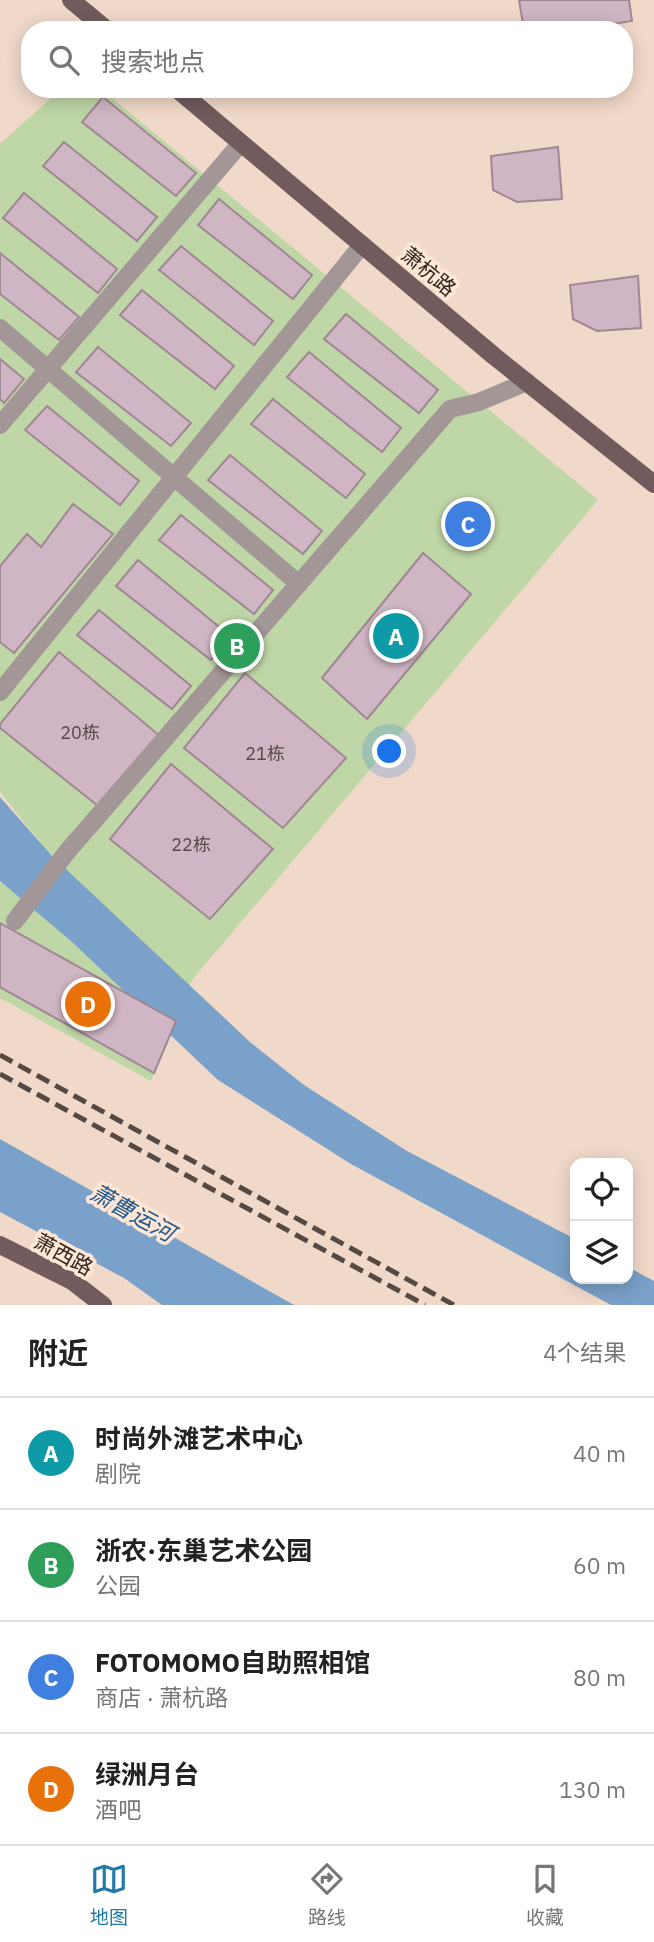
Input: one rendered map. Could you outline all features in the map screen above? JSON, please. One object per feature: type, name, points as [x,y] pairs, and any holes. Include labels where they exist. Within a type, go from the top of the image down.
[{"type":"main road","points":[[71,0],[96,21]]},
{"type":"main road","name":"萧杭路","points":[[188,98],[527,382],[654,484]]},
{"type":"main road","name":"萧西路","points":[[0,1245],[72,1281],[103,1305]]},
{"type":"lane","points":[[0,425],[241,143]]},
{"type":"lane","points":[[0,692],[362,245]]},
{"type":"lane","points":[[0,328],[299,584]]},
{"type":"lane","points":[[15,920],[66,853],[450,409],[479,402],[527,382]]},
{"type":"green space","points":[[51,98],[112,98],[598,500],[192,980],[151,1081],[0,998],[0,884],[10,871],[43,846],[0,792],[0,144]]},
{"type":"water","points":[[0,797],[51,855],[250,1042],[304,1085],[407,1151],[570,1236],[570,1283],[351,1164],[218,1080],[71,941],[0,881]]},
{"type":"water","points":[[0,1139],[294,1305],[162,1305],[124,1278],[0,1212]]},
{"type":"water","points":[[633,1270],[654,1281],[654,1305],[611,1305],[572,1284],[633,1284]]},
{"type":"building","points":[[519,0],[629,0],[632,21],[522,21]]},
{"type":"building","points":[[104,98],[196,173],[176,196],[82,122]]},
{"type":"building","points":[[64,142],[157,217],[137,241],[43,166]]},
{"type":"building","points":[[558,147],[562,199],[517,202],[493,190],[491,156]]},
{"type":"building","points":[[24,193],[117,269],[98,293],[3,218]]},
{"type":"building","points":[[219,199],[312,275],[293,299],[198,225]]},
{"type":"building","points":[[181,246],[273,321],[254,345],[159,270]]},
{"type":"building","points":[[0,253],[79,317],[59,340],[0,294]]},
{"type":"building","points":[[638,276],[641,328],[597,331],[573,319],[570,285]]},
{"type":"building","points":[[142,290],[234,366],[215,389],[120,315]]},
{"type":"building","points":[[346,314],[438,390],[419,413],[324,339]]},
{"type":"building","points":[[98,347],[191,423],[171,446],[76,372]]},
{"type":"building","points":[[309,352],[401,428],[382,452],[287,377]]},
{"type":"building","points":[[0,359],[24,379],[4,403],[0,399]]},
{"type":"building","points":[[273,399],[365,474],[346,498],[251,424]]},
{"type":"building","points":[[47,406],[139,481],[120,505],[25,430]]},
{"type":"building","points":[[230,455],[322,531],[303,554],[208,480]]},
{"type":"building","points":[[73,504],[113,534],[14,653],[0,642],[0,566],[27,534],[41,547]]},
{"type":"building","points":[[181,515],[273,590],[254,614],[159,540]]},
{"type":"building","points":[[423,553],[471,594],[367,719],[322,678]]},
{"type":"building","points":[[138,560],[230,636],[211,660],[116,586]]},
{"type":"building","points":[[99,610],[191,686],[172,709],[77,635]]},
{"type":"building","points":[[59,652],[160,736],[98,806],[0,728],[0,724]]},
{"type":"building","points":[[245,673],[346,758],[283,828],[184,748]]},
{"type":"building","points":[[171,764],[273,849],[210,919],[110,839]]},
{"type":"building","points":[[0,923],[176,1021],[154,1073],[0,987]]},
{"type":"railway","points":[[0,1055],[454,1305]]},
{"type":"railway","points":[[0,1074],[425,1305]]},
{"type":"place","name":"FOTOMOMO自助照相馆","points":[[468,524]]},
{"type":"place","name":"时尚外滩艺术中心","points":[[396,636]]},
{"type":"place","name":"浙农·东巢艺术公园","points":[[237,646]]},
{"type":"place","name":"绿洲月台","points":[[88,1004]]},
{"type":"water label","name":"萧曹运河","points":[[133,1212]]}]
